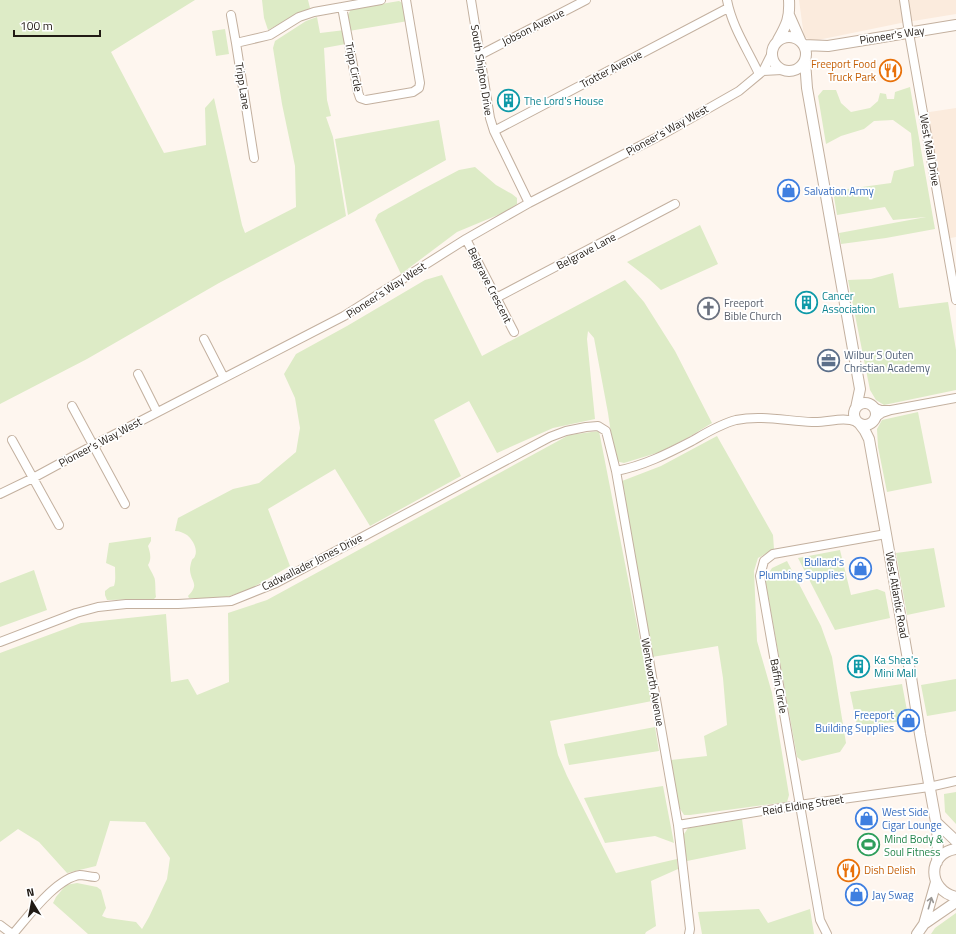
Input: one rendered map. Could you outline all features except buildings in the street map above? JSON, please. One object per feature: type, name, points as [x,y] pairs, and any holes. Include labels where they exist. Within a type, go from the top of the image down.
[{"type":"main road","points":[[789,0],[789,14],[785,28],[774,44],[771,55],[777,66],[796,74],[807,88]]},
{"type":"main road","points":[[785,70],[795,70],[800,66],[805,59],[806,51],[789,14]]},
{"type":"main road","name":"Pioneer's Way","points":[[802,42],[828,46],[956,24]]},
{"type":"main road","points":[[778,40],[789,36],[795,37],[802,42]]},
{"type":"main road","name":"Pioneer's Way","points":[[805,59],[828,46]]},
{"type":"main road","name":"West Atlantic Road","points":[[805,59],[807,88],[860,389],[875,411],[869,439]]},
{"type":"main road","name":"West Atlantic Road","points":[[860,389],[854,416],[869,439],[886,534],[936,822],[938,840],[937,862],[934,872],[936,882]]},
{"type":"main road","points":[[856,409],[862,404],[872,406]]},
{"type":"main road","points":[[858,422],[861,424],[869,424],[874,419]]},
{"type":"main road","points":[[936,822],[956,840]]},
{"type":"main road","points":[[937,862],[946,852],[956,849]]},
{"type":"main road","points":[[936,882],[940,889],[947,894],[956,897]]},
{"type":"main road","points":[[917,934],[924,924],[936,882]]},
{"type":"main road","points":[[924,924],[956,902]]},
{"type":"street","points":[[236,43],[270,35],[299,17],[314,12],[381,0]]},
{"type":"street","name":"Tripp Circle","points":[[342,6],[358,92],[360,98],[366,100],[413,92],[419,88],[420,83],[406,0]]},
{"type":"street","name":"South Shipton Drive","points":[[471,0],[490,118],[494,131],[529,203]]},
{"type":"street","name":"Jobson Avenue","points":[[480,55],[586,0]]},
{"type":"street","name":"West Mall Drive","points":[[904,0],[956,300]]},
{"type":"street","points":[[728,4],[736,28],[761,72],[785,70]]},
{"type":"street","name":"Trotter Avenue","points":[[494,131],[728,4]]},
{"type":"street","name":"Tripp Lane","points":[[230,14],[254,158]]},
{"type":"street","name":"Pioneer's Way West","points":[[0,494],[344,316],[466,239],[529,203],[667,132],[739,91],[761,72],[771,55]]},
{"type":"street","name":"Belgrave Lane","points":[[496,298],[675,204]]},
{"type":"street","name":"Belgrave Crescent","points":[[466,239],[514,332]]},
{"type":"street","points":[[204,339],[224,378]]},
{"type":"street","points":[[138,374],[157,412]]},
{"type":"street","points":[[874,419],[882,413],[891,410],[956,398]]},
{"type":"street","points":[[72,406],[125,504]]},
{"type":"street","points":[[872,406],[881,410],[891,410]]},
{"type":"street","points":[[840,419],[848,416],[856,409]]},
{"type":"street","points":[[616,471],[630,469],[664,456],[722,425],[736,420],[749,418],[814,423],[848,419],[858,422]]},
{"type":"street","name":"Cadwallader Jones Drive","points":[[0,642],[76,613],[98,607],[126,604],[178,604],[231,601],[276,583],[550,438],[566,431],[586,427],[598,426],[606,431]]},
{"type":"street","name":"Wentworth Avenue","points":[[606,431],[616,471],[678,825],[690,929],[689,934]]},
{"type":"street","points":[[12,440],[59,525]]},
{"type":"street","name":"Baffin Circle","points":[[827,934],[820,920],[760,576],[764,561],[773,554],[886,534]]},
{"type":"street","name":"Reid Elding Street","points":[[678,825],[800,805],[930,787],[956,781]]},
{"type":"street","points":[[0,924],[13,934],[51,891],[67,879],[80,875],[95,877]]},
{"type":"shaded area","points":[[799,0],[956,0],[956,14],[901,23],[813,41],[804,37]]},
{"type":"shaded area","points":[[956,108],[956,237],[945,239],[923,113]]},
{"type":"green space","points":[[0,0],[195,0],[111,52],[164,153],[206,145],[205,108],[214,98],[245,233],[296,207],[295,166],[282,104],[273,48],[275,41],[306,21],[317,17],[320,33],[345,30],[346,44],[324,48],[327,100],[331,116],[326,117],[333,137],[346,216],[219,283],[87,359],[0,404]]},
{"type":"green space","points":[[262,0],[308,0],[310,8],[268,30],[264,18]]},
{"type":"green space","points":[[399,1],[404,4],[408,21],[349,31],[347,17],[351,9]]},
{"type":"green space","points":[[225,29],[229,54],[216,56],[212,31]]},
{"type":"green space","points":[[910,87],[935,229],[841,244],[839,233],[926,217],[893,220],[885,207],[837,215],[833,191],[891,183],[894,171],[914,166],[911,133],[893,120],[874,121],[864,129],[841,136],[826,144],[818,96],[823,90],[836,90],[841,103],[851,112],[870,108],[878,101],[880,93],[886,94],[887,99],[894,99],[895,92]]},
{"type":"green space","points":[[439,120],[446,160],[348,215],[335,139]]},
{"type":"green space","points":[[475,167],[496,185],[517,198],[517,204],[505,212],[457,232],[401,274],[375,220],[378,214],[459,170]]},
{"type":"green space","points":[[700,225],[718,264],[661,290],[627,262]]},
{"type":"green space","points":[[893,273],[899,308],[948,302],[956,350],[956,390],[884,405],[876,400],[870,390],[848,280],[871,279]]},
{"type":"green space","points":[[442,275],[482,356],[625,280],[644,302],[675,351],[712,423],[660,452],[624,463],[615,461],[594,338],[588,331],[587,339],[595,419],[553,428],[497,453],[469,401],[434,420],[461,476],[370,526],[335,469],[268,509],[290,566],[250,589],[224,598],[189,598],[188,596],[194,588],[190,569],[196,549],[193,542],[187,535],[175,531],[178,518],[233,489],[259,483],[296,452],[300,428],[295,398],[284,374],[296,354],[425,280]]},
{"type":"green space","points":[[918,412],[932,483],[887,492],[878,447],[877,429],[882,420]]},
{"type":"green space","points":[[599,431],[652,701],[550,721],[558,755],[567,776],[616,873],[677,859],[678,869],[651,881],[656,926],[645,934],[88,934],[53,903],[66,885],[77,883],[97,887],[101,890],[106,908],[102,916],[107,918],[136,922],[142,929],[149,917],[167,879],[170,858],[145,822],[110,821],[96,866],[67,873],[39,842],[18,829],[0,842],[0,653],[81,623],[166,614],[171,682],[188,679],[197,695],[229,682],[228,613],[267,600],[569,435]]},
{"type":"green space","points":[[717,436],[773,535],[774,549],[758,558],[754,571],[757,641],[772,693],[789,795],[787,802],[684,815],[679,807],[671,760],[707,756],[704,736],[727,725],[723,678],[718,646],[652,657],[622,481],[661,466]]},
{"type":"green space","points":[[151,537],[151,541],[148,546],[150,558],[148,565],[155,579],[156,597],[154,599],[107,600],[105,591],[114,586],[115,579],[115,567],[106,563],[109,543]]},
{"type":"green space","points":[[934,548],[945,607],[907,615],[896,553]]},
{"type":"green space","points":[[840,550],[851,595],[877,589],[885,592],[890,618],[835,630],[798,558]]},
{"type":"green space","points":[[787,561],[821,626],[832,657],[846,743],[840,752],[802,761],[797,757],[765,579],[772,568]]},
{"type":"green space","points":[[34,570],[47,610],[0,627],[0,583]]},
{"type":"green space","points":[[956,679],[956,711],[927,716],[921,685]]},
{"type":"green space","points":[[902,684],[909,721],[857,725],[850,692]]},
{"type":"green space","points":[[655,727],[659,751],[569,765],[564,744]]},
{"type":"green space","points":[[663,786],[674,843],[655,836],[605,843],[584,798]]},
{"type":"green space","points":[[956,792],[956,824],[945,812],[944,794]]},
{"type":"green space","points":[[742,819],[746,849],[687,861],[682,837],[688,828]]},
{"type":"green space","points":[[759,909],[768,923],[810,909],[814,934],[702,934],[698,912]]},
{"type":"green space","points":[[956,913],[956,934],[931,934],[935,928]]},
{"type":"place","name":"Freeport Food Truck Park","points":[[891,70]]},
{"type":"place","name":"The Lord's House","points":[[508,101]]},
{"type":"place","name":"Salvation Army","points":[[789,191]]},
{"type":"place","name":"Cancer Association","points":[[806,302]]},
{"type":"place","name":"Freeport Bible Church","points":[[708,309]]},
{"type":"place","name":"Wilbur S Outen Christian Academy","points":[[828,361]]},
{"type":"place","name":"Bullard's Plumbing Supplies","points":[[860,568]]},
{"type":"place","name":"Ka Shea's Mini Mall","points":[[858,666]]},
{"type":"place","name":"Freeport Building Supplies","points":[[909,721]]},
{"type":"place","name":"West Side Cigar Lounge","points":[[866,818]]},
{"type":"place","name":"Mind Body & Soul Fitness","points":[[868,845]]},
{"type":"place","name":"Dish Delish","points":[[848,870]]},
{"type":"place","name":"Jay Swag","points":[[856,895]]}]
